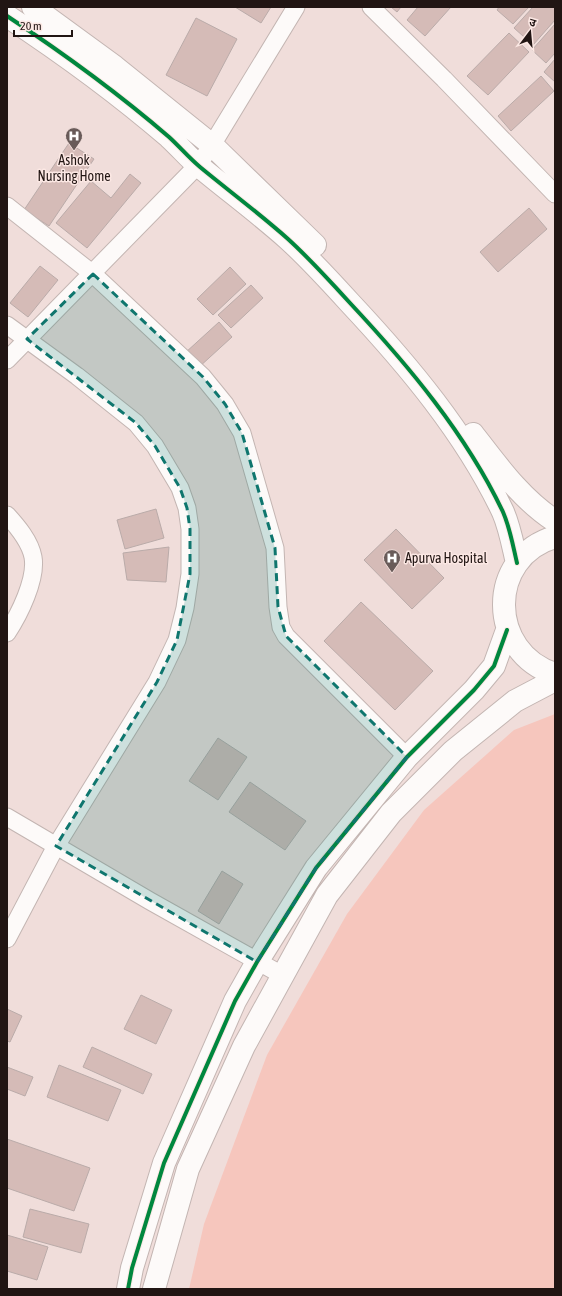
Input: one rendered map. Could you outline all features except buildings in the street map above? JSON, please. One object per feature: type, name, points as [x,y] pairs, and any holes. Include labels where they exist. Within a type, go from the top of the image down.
[{"type":"street","points":[[33,7],[116,67],[212,145],[315,246],[408,347],[497,465],[533,504],[555,521]]},
{"type":"street","points":[[7,360],[198,165],[212,145],[296,7]]},
{"type":"street","points":[[371,7],[444,79],[555,194]]},
{"type":"street","points":[[7,16],[49,44],[143,115],[198,165],[289,240],[365,319],[410,372],[446,419],[480,469],[503,513],[509,528],[517,563]]},
{"type":"street","points":[[7,206],[92,274],[202,377],[225,404],[242,433],[275,548],[278,607],[281,627],[286,636],[407,757]]},
{"type":"street","points":[[7,325],[78,376],[136,423],[155,446],[180,488],[187,508],[190,529],[190,574],[185,608],[177,640],[157,682],[56,846],[7,939]]},
{"type":"street","points":[[7,515],[28,543],[34,557],[30,585],[7,633]]},
{"type":"street","points":[[555,537],[533,548],[517,563],[507,584],[503,607],[508,630],[516,647],[528,661],[544,671],[555,674]]},
{"type":"street","points":[[128,1289],[132,1268],[164,1163],[235,1002],[257,962],[316,868],[407,757],[474,690],[494,666],[508,630]]},
{"type":"street","points":[[154,1289],[188,1169],[244,1046],[327,895],[391,813],[453,751],[515,701],[555,680]]},
{"type":"street","points":[[7,817],[282,975]]},
{"type":"highlighted area","points":[[93,274],[203,377],[225,404],[242,433],[275,548],[278,607],[286,636],[407,757],[316,868],[257,962],[56,846],[157,682],[177,640],[190,574],[190,529],[187,508],[180,488],[155,446],[136,423],[27,339]]},
{"type":"shaded area","points":[[555,714],[555,1289],[189,1289],[204,1224],[267,1055],[347,914],[424,810],[514,730]]},
{"type":"cycle path","points":[[7,16],[90,74],[150,121],[200,167],[288,239],[327,278],[393,351],[454,428],[472,455],[503,512],[517,563]]},
{"type":"cycle path","points":[[128,1289],[132,1268],[164,1163],[235,1001],[257,962],[316,868],[407,757],[474,690],[494,666],[507,630]]},
{"type":"place","name":"Ashok Nursing Home","points":[[74,151]]},
{"type":"place","name":"Apurva Hospital","points":[[392,573]]}]
